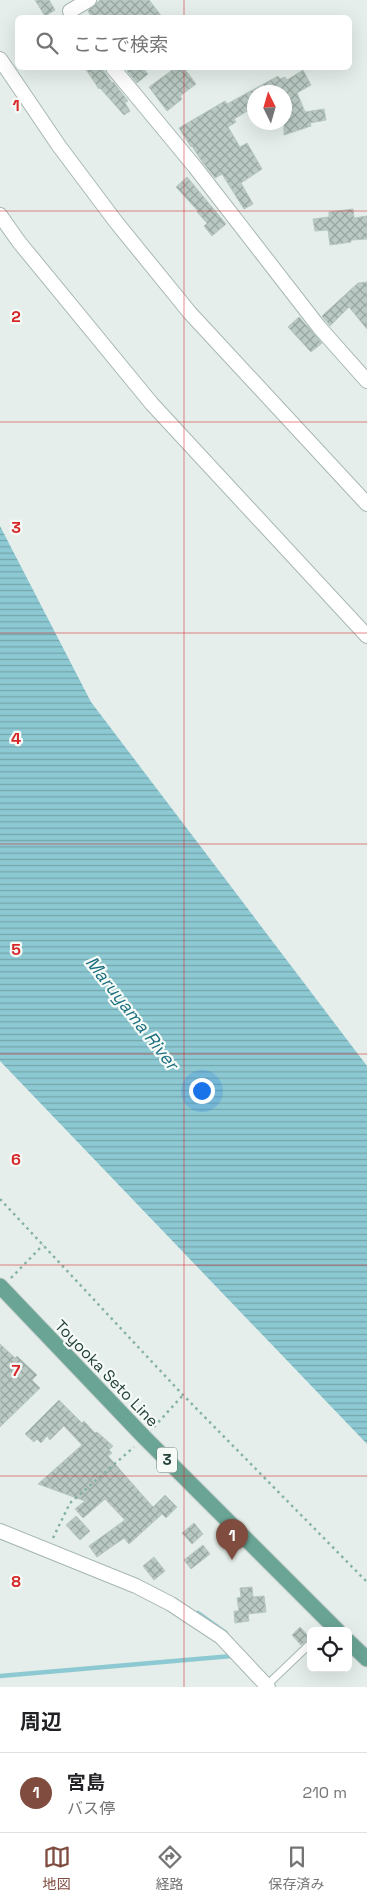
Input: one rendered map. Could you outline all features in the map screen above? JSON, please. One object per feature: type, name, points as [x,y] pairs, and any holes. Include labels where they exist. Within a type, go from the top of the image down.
[{"type":"main road","name":"Toyooka Seto Line","points":[[1,1287],[329,1627]]},
{"type":"main road","points":[[352,1645],[367,1659]]},
{"type":"street","points":[[70,10],[89,0]]},
{"type":"street","points":[[0,59],[59,146],[116,222],[190,313],[367,504]]},
{"type":"street","points":[[115,70],[195,167],[319,327],[367,381]]},
{"type":"street","points":[[0,216],[19,242],[152,404],[367,636]]},
{"type":"street","points":[[0,1531],[136,1586],[182,1610],[221,1637],[269,1683]]},
{"type":"lane","points":[[269,1683],[307,1648]]},
{"type":"path","points":[[0,1199],[183,1395],[367,1582]]},
{"type":"path","points":[[1,1287],[43,1245]]},
{"type":"path","points":[[43,1548],[55,1537],[70,1503],[144,1437],[183,1395]]},
{"type":"water","name":"Maruyama River","points":[[0,526],[91,702],[367,1066],[367,1444],[0,1061]]},
{"type":"building","points":[[35,0],[49,0],[55,10],[44,15]]},
{"type":"building","points":[[100,0],[149,0],[161,15],[90,15],[88,11]]},
{"type":"building","points":[[86,70],[103,70],[128,101],[125,103],[130,111],[124,115],[99,89]]},
{"type":"building","points":[[145,70],[148,74],[137,83],[127,71]]},
{"type":"building","points":[[172,70],[186,70],[196,84],[180,96],[182,99],[167,111],[149,87]]},
{"type":"building","points":[[303,70],[311,85],[297,93],[305,112],[324,109],[326,120],[310,123],[311,126],[284,135],[284,130],[292,130],[292,85],[262,85],[278,76],[280,79],[285,77],[287,80]]},
{"type":"building","points":[[247,93],[247,111],[234,119],[236,122],[228,127],[240,147],[247,143],[262,169],[241,183],[253,204],[244,209],[222,174],[215,178],[179,128],[225,101],[227,104]]},
{"type":"building","points":[[187,177],[226,224],[212,236],[204,226],[207,223],[176,187]]},
{"type":"building","points":[[353,209],[354,218],[367,216],[367,239],[351,240],[351,242],[330,245],[328,230],[315,231],[313,219],[329,217],[329,212]]},
{"type":"building","points":[[367,282],[367,329],[349,307],[330,326],[322,316],[358,283]]},
{"type":"building","points":[[299,317],[322,343],[311,352],[288,327]]},
{"type":"building","points":[[0,1344],[15,1358],[17,1356],[37,1375],[32,1380],[40,1388],[0,1427]]},
{"type":"building","points":[[59,1400],[82,1423],[84,1421],[95,1433],[97,1432],[113,1446],[109,1450],[112,1453],[108,1456],[153,1507],[165,1495],[177,1507],[166,1518],[162,1514],[129,1544],[124,1538],[97,1557],[89,1546],[125,1520],[105,1499],[83,1518],[75,1509],[85,1501],[38,1484],[82,1445],[64,1426],[50,1440],[47,1436],[41,1443],[37,1439],[34,1442],[25,1434]]},
{"type":"building","points":[[76,1516],[90,1531],[80,1540],[66,1525]]},
{"type":"building","points":[[194,1523],[203,1534],[192,1544],[182,1533]]},
{"type":"building","points":[[203,1545],[210,1554],[191,1569],[184,1560]]},
{"type":"building","points":[[154,1557],[165,1571],[154,1580],[143,1566]]},
{"type":"building","points":[[252,1587],[253,1597],[264,1596],[266,1612],[248,1614],[249,1621],[235,1623],[234,1611],[239,1611],[237,1598],[241,1597],[240,1588]]},
{"type":"building","points":[[300,1627],[307,1635],[307,1640],[301,1645],[292,1635]]},
{"type":"waterway","points":[[198,1613],[226,1633]]},
{"type":"waterway","points":[[0,1676],[232,1656]]},
{"type":"place","name":"宮島","points":[[232,1560]]}]
